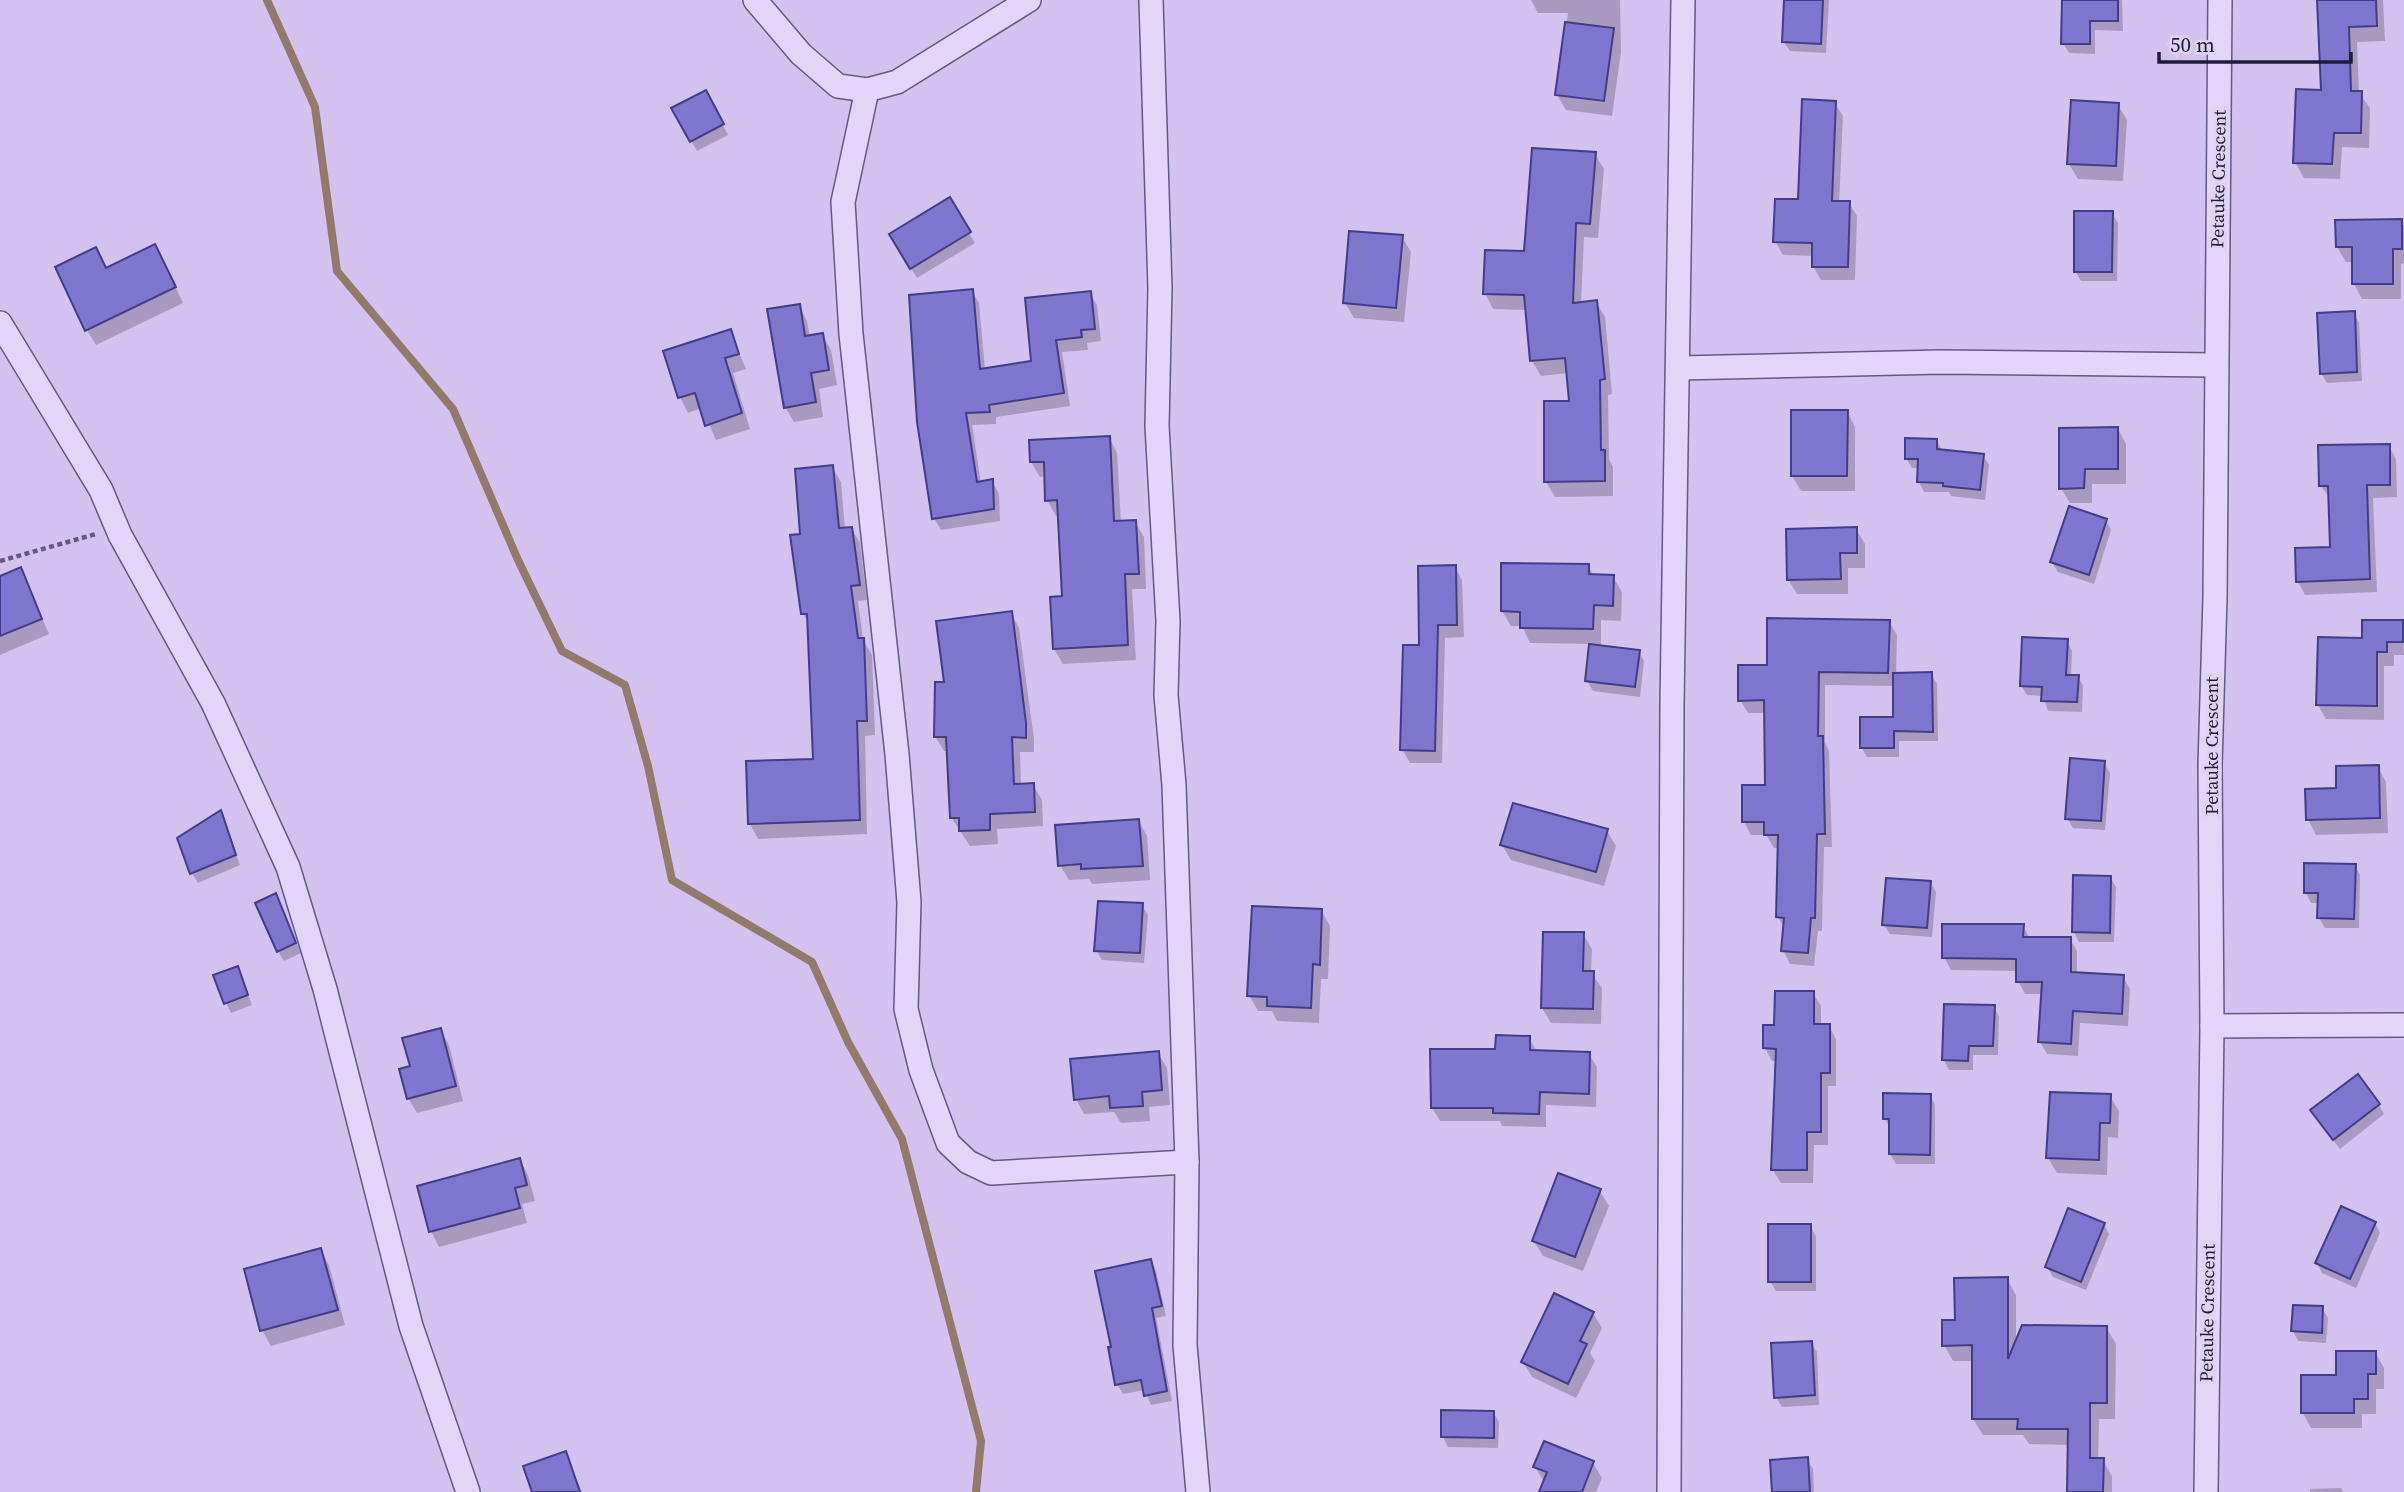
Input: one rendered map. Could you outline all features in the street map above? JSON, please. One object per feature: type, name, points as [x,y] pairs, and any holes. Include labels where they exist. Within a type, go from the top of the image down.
[{"type":"street","points":[[755,0],[801,54],[838,86],[867,90],[897,82],[1029,0]]},
{"type":"street","points":[[1152,0],[1160,288],[1157,426],[1168,621],[1166,695],[1174,785],[1187,1162],[1185,1345],[1198,1492]]},
{"type":"street","points":[[1669,1492],[1672,705],[1683,0]]},
{"type":"street","name":"Petauke Crescent","points":[[2206,1492],[2212,1026],[2210,765],[2215,597],[2220,0]]},
{"type":"street","points":[[867,90],[843,202],[851,334],[897,754],[909,902],[906,1009],[921,1070],[948,1143],[968,1162],[991,1173],[1187,1162]]},
{"type":"street","points":[[0,323],[102,489],[120,535],[213,704],[288,867],[325,989],[401,1290],[468,1492]]},
{"type":"street","points":[[1679,368],[1941,362],[2216,365]]},
{"type":"street","points":[[2212,1026],[2404,1025]]},
{"type":"path","points":[[0,561],[106,531],[120,535]]},
{"type":"building","points":[[1784,0],[1823,0],[1821,44],[1782,42]]},
{"type":"building","points":[[2062,0],[2118,0],[2118,21],[2090,21],[2090,44],[2061,44]]},
{"type":"building","points":[[2317,0],[2376,0],[2377,26],[2349,27],[2351,91],[2362,91],[2361,133],[2334,133],[2332,164],[2293,163],[2296,89],[2321,90]]},
{"type":"building","points":[[1565,22],[1614,28],[1604,101],[1555,95]]},
{"type":"building","points":[[706,90],[724,124],[690,142],[671,108]]},
{"type":"building","points":[[1802,99],[1836,101],[1832,201],[1850,201],[1848,267],[1812,267],[1812,243],[1773,242],[1775,199],[1798,199]]},
{"type":"building","points":[[2071,100],[2119,103],[2116,166],[2067,164]]},
{"type":"building","points":[[1532,148],[1596,152],[1590,224],[1576,223],[1573,303],[1597,300],[1605,379],[1600,380],[1601,450],[1605,450],[1605,481],[1544,482],[1544,401],[1569,401],[1565,358],[1530,361],[1524,295],[1483,294],[1485,250],[1524,251]]},
{"type":"building","points":[[950,197],[971,232],[910,269],[889,234]]},
{"type":"building","points":[[2074,211],[2113,211],[2112,272],[2074,272]]},
{"type":"building","points":[[2402,219],[2402,249],[2393,249],[2393,284],[2352,284],[2352,247],[2336,247],[2335,220]]},
{"type":"building","points":[[1349,231],[1403,235],[1396,308],[1343,303]]},
{"type":"building","points":[[155,244],[176,287],[85,331],[55,267],[96,247],[106,268]]},
{"type":"building","points":[[973,289],[980,369],[1031,361],[1025,298],[1091,291],[1095,329],[1081,330],[1082,337],[1056,340],[1064,393],[989,405],[990,412],[966,413],[977,482],[993,479],[994,509],[932,519],[917,422],[909,295]]},
{"type":"building","points":[[800,304],[805,336],[823,333],[829,370],[811,373],[816,402],[784,408],[767,309]]},
{"type":"building","points":[[2355,311],[2357,372],[2320,374],[2317,313]]},
{"type":"building","points":[[731,329],[739,354],[725,358],[742,413],[705,426],[695,393],[678,398],[663,351]]},
{"type":"building","points":[[1791,410],[1848,410],[1847,476],[1791,476]]},
{"type":"building","points":[[2118,427],[2118,469],[2085,469],[2084,488],[2059,489],[2059,428]]},
{"type":"building","points":[[1110,436],[1114,521],[1136,520],[1139,574],[1125,574],[1128,645],[1053,649],[1050,597],[1062,596],[1057,500],[1045,501],[1044,462],[1030,462],[1029,440]]},
{"type":"building","points":[[1905,438],[1937,439],[1937,449],[1984,454],[1980,490],[1943,486],[1943,483],[1917,482],[1918,459],[1905,459]]},
{"type":"building","points":[[2390,444],[2390,485],[2367,485],[2370,579],[2296,582],[2295,548],[2330,547],[2328,486],[2319,486],[2318,445]]},
{"type":"building","points":[[833,465],[839,528],[852,527],[860,585],[851,586],[858,638],[864,638],[867,721],[857,721],[860,820],[748,824],[746,761],[813,759],[807,614],[801,614],[790,535],[800,534],[795,469]]},
{"type":"building","points":[[2069,506],[2107,519],[2089,575],[2050,562]]},
{"type":"building","points":[[1857,527],[1857,553],[1840,553],[1841,579],[1787,580],[1786,529]]},
{"type":"building","points":[[1501,563],[1589,564],[1589,574],[1614,575],[1613,606],[1594,605],[1593,629],[1520,628],[1520,612],[1501,611]]},
{"type":"building","points":[[1456,565],[1457,625],[1438,625],[1435,751],[1400,750],[1403,645],[1419,645],[1418,566]]},
{"type":"building","points":[[21,567],[42,619],[0,636],[0,576]]},
{"type":"building","points":[[1012,611],[1026,723],[1026,738],[1012,737],[1014,784],[1034,783],[1035,812],[990,814],[990,830],[959,831],[959,818],[950,818],[946,737],[934,737],[935,682],[944,682],[936,621]]},
{"type":"building","points":[[1767,618],[1890,620],[1888,673],[1819,672],[1818,736],[1823,736],[1825,834],[1817,834],[1815,918],[1811,918],[1808,953],[1781,951],[1784,918],[1776,917],[1778,835],[1764,835],[1764,822],[1742,822],[1742,785],[1765,785],[1764,700],[1738,701],[1738,665],[1767,665]]},
{"type":"building","points":[[2362,620],[2403,620],[2403,642],[2387,642],[2387,652],[2377,652],[2377,706],[2316,705],[2318,637],[2362,638]]},
{"type":"building","points":[[2022,637],[2068,639],[2066,675],[2079,675],[2077,702],[2041,701],[2042,687],[2020,686]]},
{"type":"building","points":[[1589,644],[1640,650],[1635,687],[1585,681]]},
{"type":"building","points":[[1932,672],[1933,732],[1894,731],[1894,748],[1860,748],[1860,717],[1893,717],[1893,673]]},
{"type":"building","points":[[2070,758],[2105,761],[2101,821],[2065,819]]},
{"type":"building","points":[[2379,765],[2380,818],[2306,820],[2305,789],[2336,788],[2336,766]]},
{"type":"building","points":[[1513,803],[1608,829],[1596,872],[1500,845]]},
{"type":"building","points":[[221,810],[236,855],[190,874],[177,838]]},
{"type":"building","points":[[1139,819],[1143,866],[1081,869],[1081,864],[1058,866],[1055,825]]},
{"type":"building","points":[[2304,863],[2356,864],[2354,919],[2317,918],[2318,893],[2304,893]]},
{"type":"building","points":[[2073,875],[2111,876],[2110,933],[2072,932]]},
{"type":"building","points":[[1886,878],[1931,881],[1927,928],[1882,925]]},
{"type":"building","points":[[276,893],[296,943],[277,952],[255,903]]},
{"type":"building","points":[[1098,901],[1143,903],[1140,953],[1094,951]]},
{"type":"building","points":[[1252,906],[1322,909],[1320,965],[1313,964],[1311,1008],[1267,1006],[1267,997],[1247,996]]},
{"type":"building","points":[[1942,924],[2024,924],[2023,937],[2071,937],[2071,972],[2124,975],[2122,1014],[2073,1011],[2071,1044],[2038,1042],[2042,982],[2016,982],[2016,959],[1942,958]]},
{"type":"building","points":[[1543,932],[1584,932],[1583,971],[1594,971],[1593,1009],[1541,1008]]},
{"type":"building","points":[[238,966],[248,995],[224,1004],[213,975]]},
{"type":"building","points":[[1775,991],[1814,991],[1814,1024],[1830,1024],[1830,1073],[1821,1073],[1821,1132],[1807,1132],[1807,1170],[1771,1170],[1776,1049],[1763,1048],[1763,1025],[1774,1025]]},
{"type":"building","points":[[1944,1004],[1995,1005],[1993,1046],[1969,1046],[1968,1061],[1942,1060]]},
{"type":"building","points":[[441,1028],[456,1086],[407,1099],[399,1069],[410,1066],[402,1038]]},
{"type":"building","points":[[1496,1035],[1530,1036],[1530,1050],[1590,1052],[1589,1094],[1540,1092],[1539,1114],[1493,1113],[1493,1108],[1431,1108],[1430,1049],[1495,1049]]},
{"type":"building","points":[[1159,1051],[1162,1090],[1142,1092],[1143,1106],[1110,1108],[1109,1096],[1074,1100],[1070,1059]]},
{"type":"building","points":[[2358,1074],[2380,1104],[2333,1140],[2310,1110]]},
{"type":"building","points":[[2050,1092],[2111,1094],[2110,1123],[2100,1123],[2099,1160],[2046,1158]]},
{"type":"building","points":[[1883,1093],[1931,1094],[1930,1155],[1889,1154],[1889,1119],[1883,1119]]},
{"type":"building","points":[[520,1158],[527,1185],[515,1188],[520,1208],[429,1232],[417,1186]]},
{"type":"building","points":[[1558,1173],[1601,1189],[1575,1257],[1532,1241]]},
{"type":"building","points":[[2341,1206],[2376,1222],[2350,1279],[2315,1263]]},
{"type":"building","points":[[2068,1208],[2105,1223],[2081,1282],[2045,1267]]},
{"type":"building","points":[[1768,1224],[1811,1224],[1811,1282],[1768,1282]]},
{"type":"building","points":[[321,1248],[338,1310],[260,1331],[244,1269]]},
{"type":"building","points":[[1151,1259],[1162,1306],[1152,1308],[1167,1391],[1144,1396],[1141,1380],[1115,1385],[1108,1347],[1111,1347],[1095,1271]]},
{"type":"building","points":[[2008,1277],[2008,1359],[2022,1325],[2107,1326],[2107,1403],[2090,1403],[2090,1458],[2104,1458],[2103,1492],[2067,1492],[2068,1429],[2017,1429],[2018,1419],[1972,1419],[1972,1345],[1942,1346],[1942,1320],[1955,1320],[1954,1278]]},
{"type":"building","points":[[1554,1293],[1594,1312],[1580,1341],[1587,1344],[1568,1384],[1521,1362]]},
{"type":"building","points":[[2293,1305],[2323,1306],[2322,1333],[2291,1331]]},
{"type":"building","points":[[1812,1341],[1815,1395],[1774,1398],[1771,1343]]},
{"type":"building","points":[[2336,1351],[2376,1351],[2376,1374],[2368,1374],[2368,1399],[2354,1399],[2354,1413],[2301,1413],[2301,1375],[2336,1375]]},
{"type":"building","points":[[1441,1410],[1494,1411],[1494,1438],[1441,1437]]},
{"type":"building","points":[[1544,1441],[1594,1461],[1582,1492],[1539,1492],[1547,1472],[1533,1467]]},
{"type":"building","points":[[566,1451],[580,1492],[532,1492],[523,1466]]},
{"type":"building","points":[[1808,1457],[1810,1492],[1772,1492],[1770,1460]]},
{"type":"waterway","points":[[267,0],[315,107],[337,271],[453,409],[518,560],[562,651],[625,685],[648,766],[672,880],[812,962],[848,1042],[902,1139],[981,1441],[976,1492]]}]
